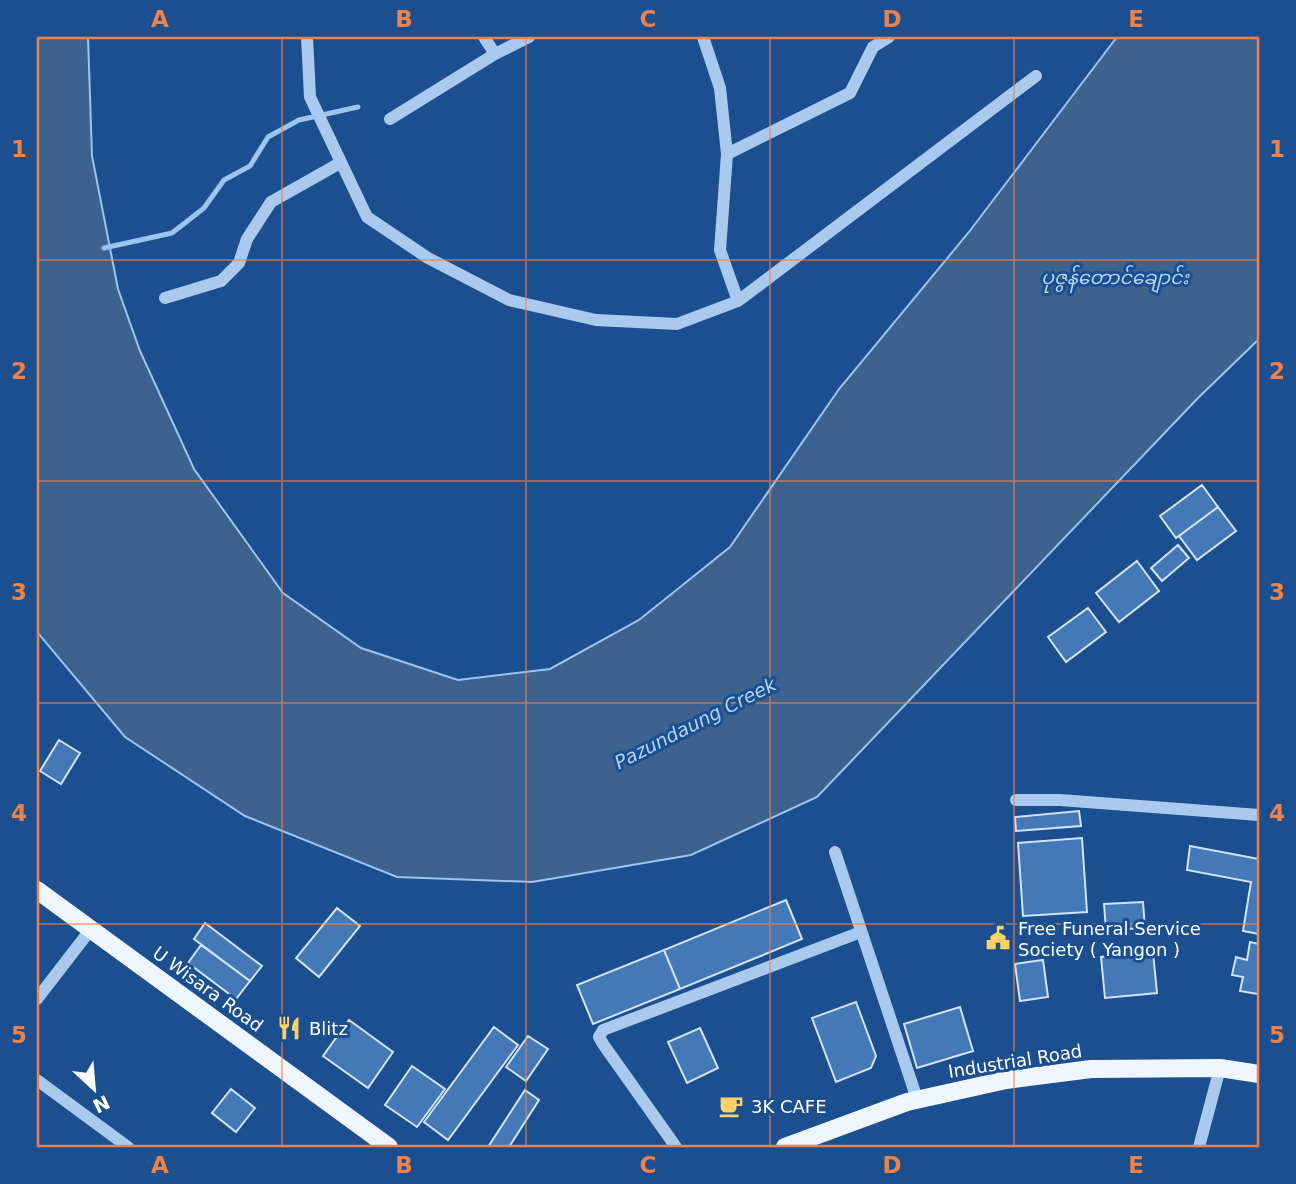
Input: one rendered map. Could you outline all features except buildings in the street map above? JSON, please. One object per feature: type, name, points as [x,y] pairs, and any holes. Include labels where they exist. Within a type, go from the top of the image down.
[{"type":"main road","name":"U Wisara Road","points":[[37,890],[389,1147]]},
{"type":"main road","name":"Industrial Road","points":[[785,1147],[917,1099],[1006,1080],[1091,1069],[1220,1068],[1259,1074]]},
{"type":"street","points":[[307,37],[310,97],[367,217],[428,258],[509,300],[596,320],[677,324],[738,301],[1036,76]]},
{"type":"street","points":[[484,37],[495,54]]},
{"type":"street","points":[[390,119],[495,54],[529,37]]},
{"type":"street","points":[[703,37],[720,88],[727,153],[720,250],[738,301]]},
{"type":"street","points":[[727,153],[850,93],[873,47],[889,37]]},
{"type":"street","points":[[165,298],[221,281],[239,263],[247,239],[271,202],[340,163]]},
{"type":"street","points":[[1016,800],[1060,800],[1259,815]]},
{"type":"street","points":[[835,852],[917,1099]]},
{"type":"street","points":[[37,999],[91,929]]},
{"type":"street","points":[[676,1147],[603,1044],[600,1037],[603,1030],[861,932]]},
{"type":"street","points":[[1199,1147],[1220,1068]]},
{"type":"street","points":[[37,1080],[128,1147]]},
{"type":"water","name":"ပုဇွန်တောင်ချောင်း","points":[[37,37],[88,37],[92,156],[118,289],[140,351],[194,469],[283,593],[361,648],[458,680],[550,669],[639,620],[730,547],[839,389],[969,232],[1117,37],[1259,37],[1259,339],[1198,398],[817,797],[691,855],[532,882],[397,877],[245,816],[125,737],[37,632]]},
{"type":"waterway","points":[[104,248],[172,233],[204,208],[224,180],[250,166],[268,137],[299,120],[358,107]]},
{"type":"place","name":"Free Funeral Service Society ( Yangon )","points":[[998,938]]},
{"type":"place","name":"Blitz","points":[[289,1028]]},
{"type":"place","name":"3K CAFE","points":[[731,1106]]},
{"type":"water label","name":"Pazundaung Creek","points":[[695,723]]}]
